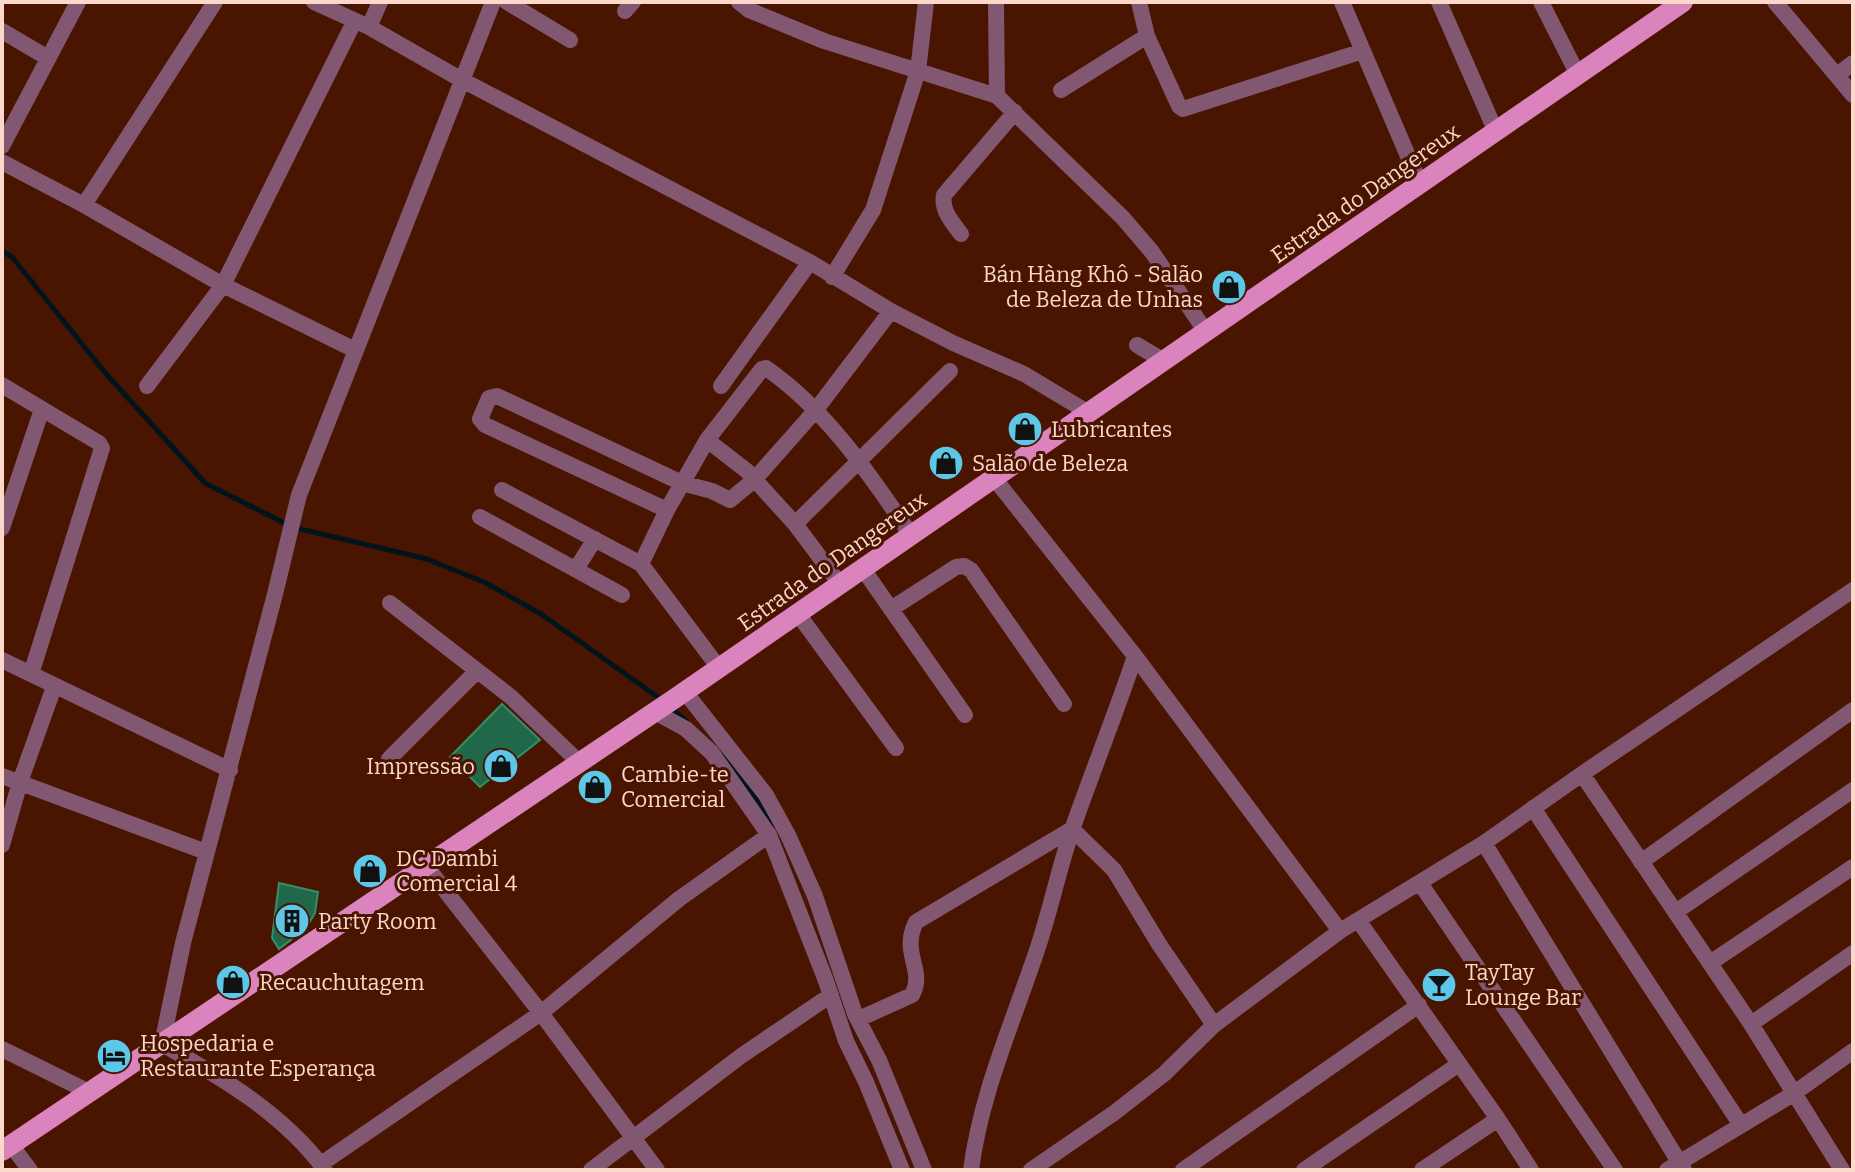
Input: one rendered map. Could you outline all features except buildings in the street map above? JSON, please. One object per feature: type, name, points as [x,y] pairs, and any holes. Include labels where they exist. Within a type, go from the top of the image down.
[{"type":"main road","name":"Estrada do Dangereux","points":[[6,1148],[668,703],[1683,2]]},
{"type":"street","points":[[2,146],[78,2]]},
{"type":"street","points":[[84,205],[215,2]]},
{"type":"street","points":[[314,2],[810,262],[891,311],[1024,374],[1089,413]]},
{"type":"street","points":[[147,386],[223,285],[361,24],[380,2]]},
{"type":"street","points":[[493,2],[299,495],[183,943],[162,1044],[220,1076],[240,1091],[288,1130],[323,1167],[541,1013],[679,899],[769,835]]},
{"type":"street","points":[[507,2],[570,40]]},
{"type":"street","points":[[832,277],[873,210],[918,71],[926,2]]},
{"type":"street","points":[[996,2],[997,96]]},
{"type":"street","points":[[1139,2],[1147,36],[1183,109],[1363,51]]},
{"type":"street","points":[[1342,2],[1420,184]]},
{"type":"street","points":[[1439,2],[1496,132]]},
{"type":"street","points":[[1541,2],[1578,75]]},
{"type":"street","points":[[1775,2],[1853,95]]},
{"type":"street","points":[[745,5],[824,41],[997,96],[1123,218],[1152,252],[1206,332]]},
{"type":"street","points":[[2,31],[48,58]]},
{"type":"street","points":[[1061,90],[1147,36]]},
{"type":"street","points":[[1837,75],[1853,63]]},
{"type":"street","points":[[961,234],[942,203],[944,195],[1015,112]]},
{"type":"street","points":[[2,162],[223,285],[355,350]]},
{"type":"street","points":[[721,386],[810,262]]},
{"type":"street","points":[[667,510],[485,425],[480,419],[489,398],[497,396],[682,483],[712,491],[730,500],[754,480],[815,411],[891,311]]},
{"type":"street","points":[[1137,345],[1164,361]]},
{"type":"street","points":[[641,564],[667,510],[707,440],[762,369],[766,368],[815,411],[860,461],[911,535]]},
{"type":"street","points":[[795,524],[950,371]]},
{"type":"street","points":[[2,385],[99,443],[102,448],[31,674]]},
{"type":"street","points":[[2,528],[42,409]]},
{"type":"street","points":[[707,440],[739,464],[795,524],[840,584]]},
{"type":"street","points":[[994,478],[1135,656],[1340,931]]},
{"type":"street","points":[[502,490],[641,564],[719,668]]},
{"type":"street","points":[[480,517],[622,595]]},
{"type":"street","points":[[576,569],[595,539]]},
{"type":"street","points":[[891,609],[956,567],[964,566],[971,570],[1064,704]]},
{"type":"street","points":[[863,569],[965,715]]},
{"type":"street","points":[[1031,1170],[1114,1113],[1164,1074],[1214,1025],[1340,931],[1484,843],[1853,590]]},
{"type":"street","points":[[390,603],[524,709],[580,763]]},
{"type":"street","points":[[798,614],[896,748]]},
{"type":"street","points":[[971,1170],[974,1143],[998,1058],[1037,950],[1072,829],[1135,656]]},
{"type":"street","points":[[2,660],[230,770]]},
{"type":"street","points":[[389,759],[477,671]]},
{"type":"street","points":[[2,845],[20,782],[54,687]]},
{"type":"street","points":[[668,703],[686,729],[712,753],[769,835],[846,1041],[902,1170]]},
{"type":"street","points":[[668,703],[766,795],[788,835],[815,896],[858,1017],[924,1170]]},
{"type":"street","points":[[1641,862],[1853,710]]},
{"type":"street","points":[[1582,774],[1677,911],[1842,1170]]},
{"type":"street","points":[[2,776],[206,852]]},
{"type":"street","points":[[1677,911],[1853,790]]},
{"type":"street","points":[[1533,808],[1741,1125]]},
{"type":"street","points":[[858,1017],[912,995],[918,981],[909,943],[916,922],[1072,829]]},
{"type":"street","points":[[1072,829],[1114,870],[1214,1025]]},
{"type":"street","points":[[1484,843],[1676,1167],[1793,1094],[1853,1051]]},
{"type":"street","points":[[426,866],[541,1013],[657,1170]]},
{"type":"street","points":[[1710,963],[1853,867]]},
{"type":"street","points":[[1420,883],[1615,1170]]},
{"type":"street","points":[[1358,920],[1531,1170]]},
{"type":"street","points":[[1751,1024],[1853,953]]},
{"type":"street","points":[[591,1170],[753,1047],[831,995]]},
{"type":"street","points":[[1183,1170],[1419,1005]]},
{"type":"street","points":[[2,1049],[89,1092]]},
{"type":"street","points":[[1304,1170],[1459,1064]]},
{"type":"street","points":[[1422,1170],[1498,1119]]},
{"type":"street","points":[[6,1148],[30,1170]]},
{"type":"waterway","points":[[2,251],[12,257],[107,375],[205,483],[292,527],[427,559],[486,583],[541,614],[662,700]]},
{"type":"waterway","points":[[670,707],[686,721]]},
{"type":"waterway","points":[[723,755],[761,805],[772,826]]},
{"type":"place","name":"Bán Hàng Khô - Salão de Beleza de Unhas","points":[[1229,287]]},
{"type":"place","name":"Lubricantes","points":[[1025,429]]},
{"type":"place","name":"Salão de Beleza","points":[[946,463]]},
{"type":"place","name":"Impressão","points":[[501,766]]},
{"type":"place","name":"Cambie-te Comercial","points":[[595,787]]},
{"type":"place","name":"DC Dambi Comercial 4","points":[[370,871]]},
{"type":"place","name":"Party Room","points":[[292,921]]},
{"type":"place","name":"Recauchutagem","points":[[233,982]]},
{"type":"place","name":"TayTay Lounge Bar","points":[[1439,985]]},
{"type":"place","name":"Hospedaria e Restaurante Esperança","points":[[114,1056]]}]
